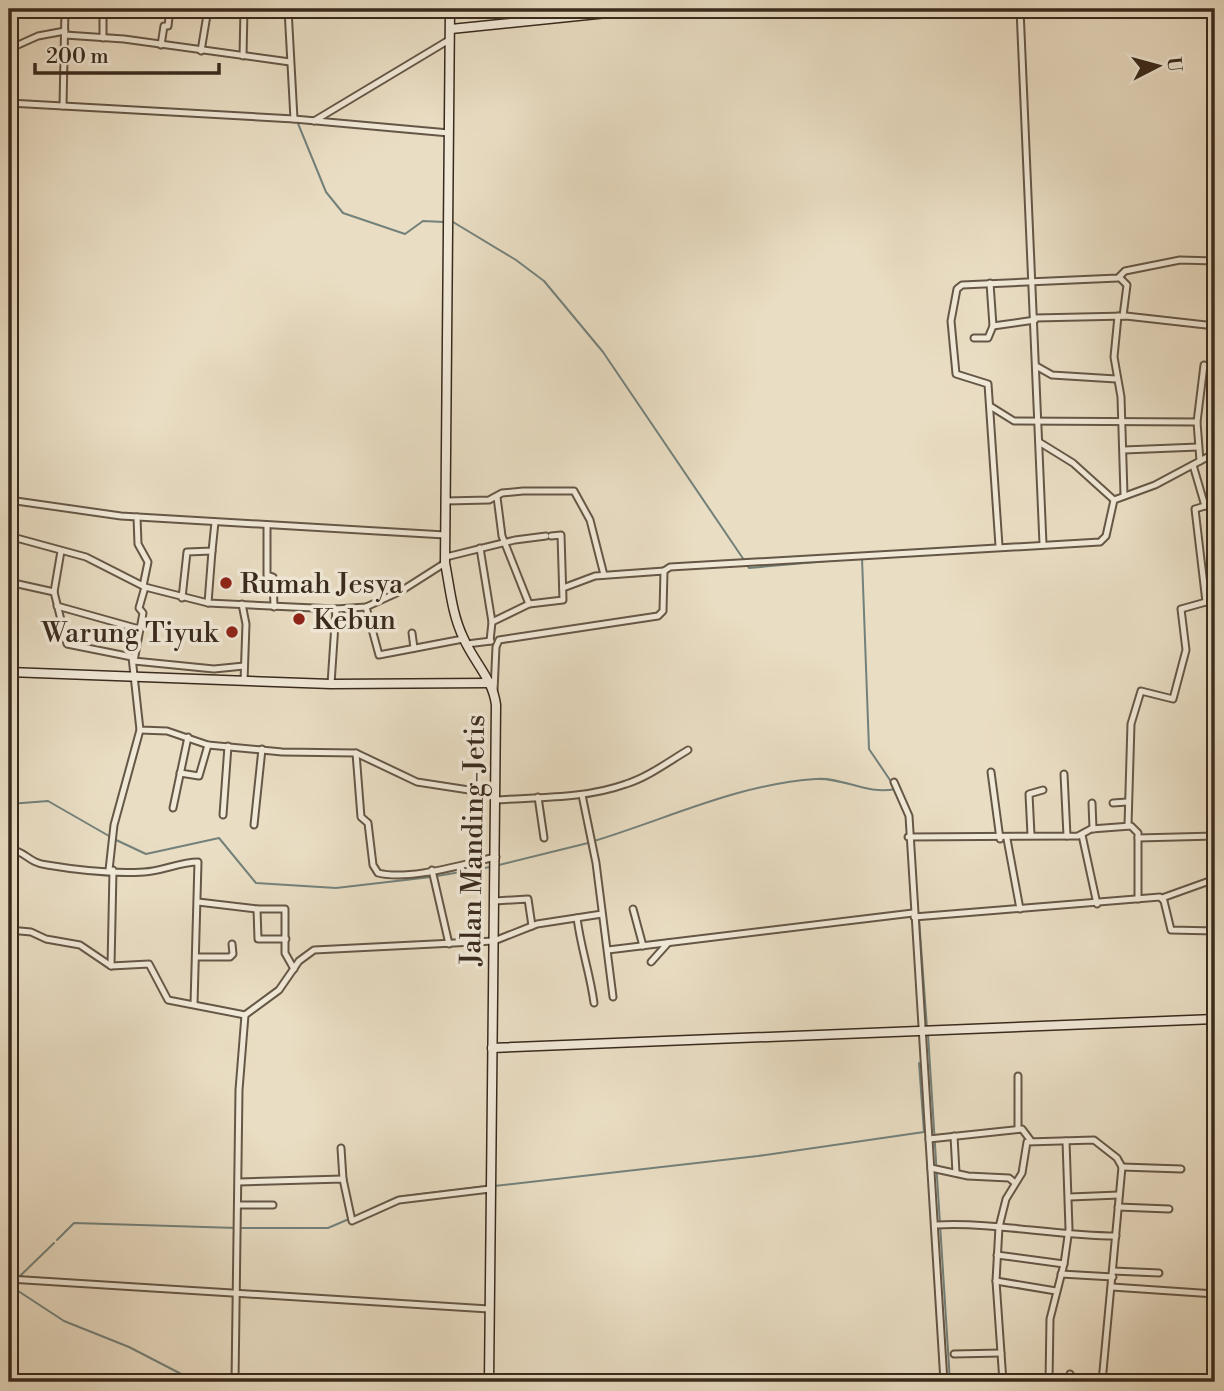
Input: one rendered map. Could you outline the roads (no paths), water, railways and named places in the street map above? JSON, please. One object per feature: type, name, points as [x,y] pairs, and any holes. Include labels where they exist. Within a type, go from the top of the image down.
[{"type":"street","points":[[63,106],[65,9]]},
{"type":"street","points":[[103,9],[103,38]]},
{"type":"street","points":[[161,45],[170,9]]},
{"type":"street","points":[[201,51],[208,9]]},
{"type":"street","points":[[243,56],[244,9]]},
{"type":"street","points":[[288,9],[296,120]]},
{"type":"street","name":"Jalan Manding-Jetis","points":[[450,9],[445,560],[454,614],[465,642],[492,687],[496,859],[489,1382]]},
{"type":"street","points":[[451,29],[646,9]]},
{"type":"street","points":[[1020,9],[1043,544]]},
{"type":"street","points":[[9,49],[38,36],[65,33],[290,62]]},
{"type":"street","points":[[314,121],[451,39]]},
{"type":"street","points":[[9,103],[314,121],[450,133]]},
{"type":"street","points":[[1120,278],[1125,271],[1180,260],[1215,261]]},
{"type":"street","points":[[999,546],[987,382],[962,378],[956,374],[951,314],[955,293],[960,286],[1033,280],[1120,278],[1127,285],[1114,357],[1116,379],[1121,392],[1124,495]]},
{"type":"street","points":[[974,338],[988,338],[993,326],[990,283]]},
{"type":"street","points":[[993,326],[1035,319],[1120,316],[1215,326],[1215,317]]},
{"type":"street","points":[[1200,461],[1198,422],[1204,365]]},
{"type":"street","points":[[1036,366],[1052,375],[1116,379]]},
{"type":"street","points":[[990,406],[1012,421],[1039,419],[1123,424],[1159,420],[1198,422]]},
{"type":"street","points":[[1039,442],[1073,463],[1114,500]]},
{"type":"street","points":[[1124,450],[1198,447]]},
{"type":"street","points":[[563,588],[604,575],[664,571],[674,565],[1103,541],[1114,500],[1155,485],[1215,453]]},
{"type":"street","points":[[1193,464],[1205,506]]},
{"type":"street","points":[[445,501],[489,500],[502,493],[523,491],[575,491],[590,520],[604,575]]},
{"type":"street","points":[[497,497],[504,543],[529,604]]},
{"type":"street","points":[[9,500],[137,517],[445,535]]},
{"type":"street","points":[[1206,602],[1195,512],[1215,503]]},
{"type":"street","points":[[110,966],[113,834],[140,730],[134,661],[144,613],[139,608],[148,562],[138,544],[137,517]]},
{"type":"street","points":[[208,603],[215,522]]},
{"type":"street","points":[[267,526],[267,575],[274,577],[274,607]]},
{"type":"street","points":[[9,537],[86,557],[144,587],[182,598],[208,603],[336,609],[366,607],[401,591],[445,560],[480,548],[561,535],[563,601],[529,604],[492,622]]},
{"type":"street","points":[[9,672],[492,687],[492,622],[480,548]]},
{"type":"street","points":[[61,551],[54,592],[65,642],[132,657],[134,661],[214,668],[244,667]]},
{"type":"street","points":[[182,598],[187,552],[212,551]]},
{"type":"street","points":[[366,607],[379,655],[412,648],[493,642],[658,616],[664,607],[664,571]]},
{"type":"street","points":[[9,582],[54,592]]},
{"type":"street","points":[[1128,825],[1131,724],[1141,691],[1173,699],[1186,650],[1181,610],[1206,602],[1215,604]]},
{"type":"street","points":[[242,604],[246,624],[244,679]]},
{"type":"street","points":[[57,606],[139,629]]},
{"type":"street","points":[[331,681],[336,609]]},
{"type":"street","points":[[411,657],[412,633]]},
{"type":"street","points":[[213,680],[214,668]]},
{"type":"street","points":[[140,730],[167,731],[208,744],[262,750],[356,753],[417,782],[495,797],[582,795],[628,784],[688,750]]},
{"type":"street","points":[[173,808],[188,737]]},
{"type":"street","points":[[180,773],[199,776],[208,744]]},
{"type":"street","points":[[223,815],[228,746]]},
{"type":"street","points":[[254,825],[262,750]]},
{"type":"street","points":[[356,753],[361,817],[368,823],[373,865],[379,873],[390,876],[433,871],[496,859]]},
{"type":"street","points":[[991,772],[1000,839]]},
{"type":"street","points":[[1064,774],[1067,836]]},
{"type":"street","points":[[894,782],[908,810],[911,836],[940,1224],[944,1382]]},
{"type":"street","points":[[1031,835],[1030,794],[1043,790]]},
{"type":"street","points":[[582,795],[593,850],[613,997]]},
{"type":"street","points":[[538,797],[544,838]]},
{"type":"street","points":[[1113,803],[1127,802]]},
{"type":"street","points":[[1092,803],[1093,829]]},
{"type":"street","points":[[911,836],[1000,839],[1031,835],[1067,836],[1082,835],[1093,829],[1128,825],[1136,830],[1138,838],[1138,899]]},
{"type":"street","points":[[1082,835],[1097,904]]},
{"type":"street","points":[[1138,838],[1215,836]]},
{"type":"street","points":[[1007,839],[1020,909]]},
{"type":"street","points":[[9,849],[21,851],[29,861],[39,864],[111,870],[145,872],[198,862],[194,1004]]},
{"type":"street","points":[[433,871],[449,944]]},
{"type":"street","points":[[608,950],[916,916],[1162,898],[1215,879]]},
{"type":"street","points":[[495,901],[528,898],[532,926]]},
{"type":"street","points":[[1162,898],[1171,930],[1215,932]]},
{"type":"street","points":[[198,902],[287,910],[285,953],[291,966]]},
{"type":"street","points":[[257,909],[258,939],[286,939]]},
{"type":"street","points":[[633,909],[643,946]]},
{"type":"street","points":[[9,930],[31,932],[46,939],[80,945],[110,966],[149,964],[168,1000],[245,1015],[279,990],[291,966],[317,949],[494,942],[532,926],[602,914]]},
{"type":"street","points":[[471,917],[473,943]]},
{"type":"street","points":[[577,918],[583,961],[590,969],[594,1003]]},
{"type":"street","points":[[651,961],[668,943]]},
{"type":"street","points":[[196,957],[230,957],[233,954],[232,944]]},
{"type":"street","points":[[235,1382],[239,1090],[245,1015]]},
{"type":"street","points":[[492,1048],[1215,1019]]},
{"type":"street","points":[[1018,1076],[1018,1129]]},
{"type":"street","points":[[933,1139],[1018,1129],[1027,1132],[1031,1140]]},
{"type":"street","points":[[954,1136],[956,1173]]},
{"type":"street","points":[[1003,1382],[996,1281],[999,1227],[1003,1205],[1014,1182],[1021,1175],[1026,1144],[1031,1140],[1099,1142],[1120,1160],[1122,1167],[1102,1382]]},
{"type":"street","points":[[1049,1382],[1050,1319],[1069,1236],[1070,1197],[1066,1141]]},
{"type":"street","points":[[341,1148],[343,1179],[352,1221],[399,1200],[491,1187]]},
{"type":"street","points":[[1122,1167],[1181,1169]]},
{"type":"street","points":[[935,1168],[956,1173],[1009,1178],[1014,1182]]},
{"type":"street","points":[[239,1182],[343,1179]]},
{"type":"street","points":[[1070,1197],[1119,1195]]},
{"type":"street","points":[[239,1205],[273,1205]]},
{"type":"street","points":[[1118,1207],[1170,1209]]},
{"type":"street","points":[[940,1224],[999,1227],[1069,1236],[1116,1236]]},
{"type":"street","points":[[997,1255],[1064,1265]]},
{"type":"street","points":[[1061,1274],[1159,1273]]},
{"type":"street","points":[[12,1279],[489,1309]]},
{"type":"street","points":[[996,1281],[1056,1291]]},
{"type":"street","points":[[1112,1287],[1215,1294]]},
{"type":"street","points":[[954,1354],[1001,1353]]},
{"type":"street","points":[[1070,1374],[1070,1382]]},
{"type":"waterway","points":[[291,13],[293,53]]},
{"type":"waterway","points":[[297,121],[326,192],[343,213],[405,234],[423,221],[444,222]]},
{"type":"waterway","points":[[453,222],[516,260],[544,281],[603,352],[744,560]]},
{"type":"waterway","points":[[747,565],[749,568],[862,558],[869,749],[892,783]]},
{"type":"waterway","points":[[594,841],[731,795],[787,782],[826,779],[875,790],[895,789]]},
{"type":"waterway","points":[[9,804],[48,801],[109,836]]},
{"type":"waterway","points":[[114,839],[146,854],[219,838],[256,883],[336,888],[431,877]]},
{"type":"waterway","points":[[499,865],[588,843]]},
{"type":"waterway","points":[[914,856],[918,913]]},
{"type":"waterway","points":[[437,876],[490,867]]},
{"type":"waterway","points":[[919,919],[927,1028]]},
{"type":"waterway","points":[[928,1034],[950,1382]]},
{"type":"waterway","points":[[494,1186],[758,1156],[924,1132],[919,1063]]},
{"type":"waterway","points":[[352,1218],[397,1197],[488,1186]]},
{"type":"waterway","points":[[242,1228],[328,1228],[349,1219]]},
{"type":"waterway","points":[[57,1240],[74,1223],[237,1228]]},
{"type":"waterway","points":[[16,1277],[54,1243]]},
{"type":"waterway","points":[[9,1285],[64,1321],[129,1347],[189,1378],[189,1382]]},
{"type":"place","name":"Rumah Jesya","points":[[226,583]]},
{"type":"place","name":"Kebun","points":[[299,619]]},
{"type":"place","name":"Warung Tiyuk","points":[[232,632]]}]
